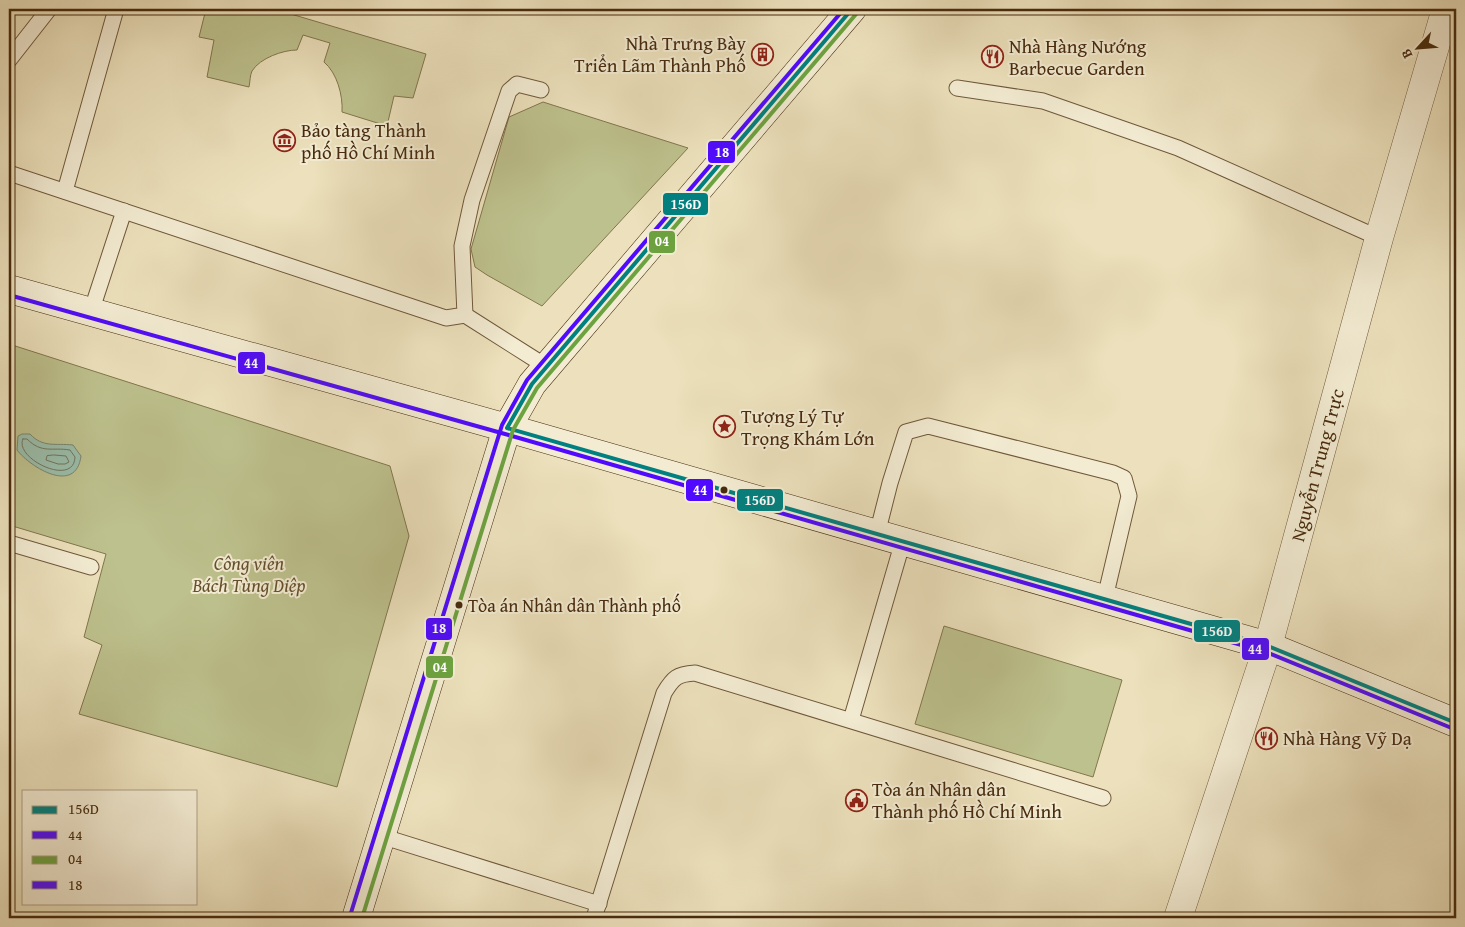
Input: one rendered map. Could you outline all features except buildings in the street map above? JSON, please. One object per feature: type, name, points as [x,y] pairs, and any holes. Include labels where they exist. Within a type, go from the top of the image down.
[{"type":"street","points":[[356,918],[507,428],[532,384],[852,9]]},
{"type":"street","name":"Nguyễn Trung Trực","points":[[1186,916],[1268,646],[1379,238],[1446,9]]},
{"type":"street","points":[[9,290],[507,428],[1268,646],[1456,723]]},
{"type":"lane","points":[[9,60],[48,9]]},
{"type":"lane","points":[[65,191],[116,9]]},
{"type":"lane","points":[[466,315],[462,246],[472,200],[509,91],[517,84],[541,90]]},
{"type":"lane","points":[[957,88],[1043,101],[1178,148],[1379,238]]},
{"type":"lane","points":[[9,173],[446,318],[466,315],[547,367]]},
{"type":"lane","points":[[91,312],[124,211]]},
{"type":"lane","points":[[877,534],[890,482],[906,432],[928,426],[1113,473],[1124,478],[1129,496],[1105,598]]},
{"type":"lane","points":[[851,720],[903,541]]},
{"type":"lane","points":[[9,543],[91,567]]},
{"type":"lane","points":[[381,836],[596,911],[664,693],[671,681],[682,673],[695,673],[1103,798]]},
{"type":"green space","points":[[206,9],[274,9],[426,54],[413,98],[394,96],[387,126],[342,112],[336,78],[324,62],[330,43],[303,35],[297,50],[285,51],[260,62],[251,73],[249,87],[207,77],[214,40],[199,37]]},
{"type":"green space","points":[[543,102],[688,148],[542,306],[475,267],[471,249],[509,117]]},
{"type":"green space","name":"Công viên Bách Tùng Diệp","points":[[9,344],[390,466],[409,536],[337,787],[79,714],[102,645],[84,637],[106,554],[9,525]]},
{"type":"green space","points":[[944,626],[1122,680],[1093,777],[915,724]]},
{"type":"water","points":[[30,434],[45,443],[73,445],[81,456],[77,468],[71,474],[62,476],[42,470],[32,464],[17,450],[18,436]]},
{"type":"transit line","name":"18","points":[[350,916],[502,425],[527,380],[844,9]]},
{"type":"transit line","name":"156D","points":[[852,9],[532,384],[507,428],[1268,646],[1456,723]]},
{"type":"transit line","name":"04","points":[[362,918],[513,430],[537,388],[857,13]]},
{"type":"transit line","name":"44","points":[[9,295],[505,434],[1266,652],[1454,729]]},
{"type":"place","name":"Nhà Trưng Bày Triển Lãm Thành Phố","points":[[762,54]]},
{"type":"place","name":"Nhà Hàng Nướng Barbecue Garden","points":[[993,57]]},
{"type":"place","name":"Bảo tàng Thành phố Hồ Chí Minh","points":[[285,141]]},
{"type":"place","name":"Tượng Lý Tự Trọng Khám Lớn","points":[[725,427]]},
{"type":"place","name":"Tòa án Nhân dân Thành phố","points":[[459,605]]},
{"type":"place","name":"Nhà Hàng Vỹ Dạ","points":[[1267,738]]},
{"type":"place","name":"Tòa án Nhân dân Thành phố Hồ Chí Minh","points":[[856,800]]}]
